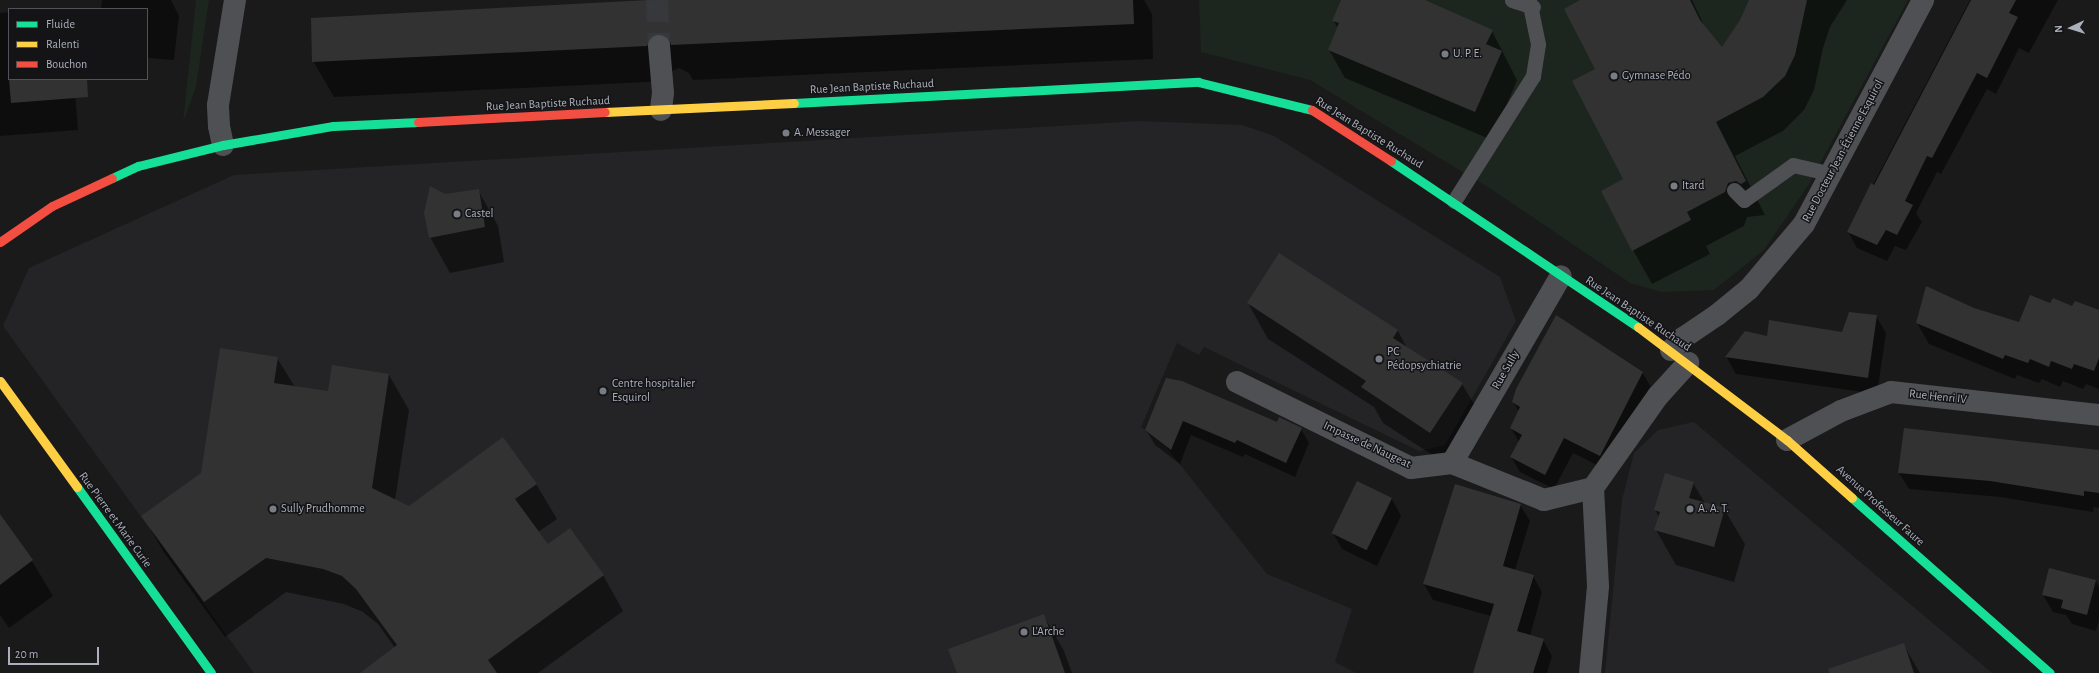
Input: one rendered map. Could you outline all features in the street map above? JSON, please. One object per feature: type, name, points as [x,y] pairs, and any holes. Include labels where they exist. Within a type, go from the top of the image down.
[{"type":"main road","name":"Rue Jean Baptiste Ruchaud","points":[[0,242],[52,206],[138,166],[223,145],[334,126],[1198,82],[1312,110],[1454,201],[1560,276],[1688,363]]},
{"type":"main road","name":"Avenue Professeur Faure","points":[[1688,363],[1787,440],[2050,673]]},
{"type":"main road","name":"Rue Pierre et Marie Curie","points":[[0,381],[210,673]]},
{"type":"street","points":[[223,145],[219,126],[218,105],[235,0]]},
{"type":"street","name":"Rue Docteur Jean-Étienne Esquirol","points":[[1671,350],[1683,338],[1717,315],[1749,288],[1804,224],[1924,0]]},
{"type":"street","points":[[659,46],[663,93],[661,110]]},
{"type":"street","name":"Rue Sully","points":[[1452,463],[1560,276]]},
{"type":"street","points":[[1590,673],[1598,586],[1593,488],[1658,396],[1688,363]]},
{"type":"street","name":"Impasse de Naugeat","points":[[1237,382],[1411,468],[1452,463],[1544,500],[1593,488]]},
{"type":"street","name":"Rue Henri IV","points":[[1787,440],[1841,411],[1891,392],[2099,415]]},
{"type":"lane","points":[[1454,201],[1533,76],[1538,44],[1531,4],[1512,0]]},
{"type":"lane","points":[[1734,190],[1744,200],[1793,165],[1831,174]]},
{"type":"shaded area","points":[[196,0],[209,0],[196,87],[183,123]]},
{"type":"shaded area","points":[[1199,0],[1908,0],[1809,184],[1764,250],[1714,290],[1662,292],[1630,283],[1491,189],[1310,80],[1201,52]]},
{"type":"shaded area","name":"Centre hospitalier Esquirol","points":[[1140,121],[1242,125],[1274,136],[1500,277],[1516,321],[1445,445],[1419,451],[1204,347],[1199,355],[1177,343],[1141,427],[1166,447],[1267,574],[1352,609],[1335,662],[1356,673],[254,673],[3,326],[29,268],[234,175]]},
{"type":"shaded area","points":[[1694,422],[1992,673],[1605,673],[1622,500],[1634,453],[1658,430]]},
{"type":"building","points":[[648,0],[1133,0],[1134,24],[671,45],[669,39],[658,34],[652,36],[647,46],[312,62],[311,18]]},
{"type":"building","name":"U. P. E.","points":[[1341,0],[1425,0],[1493,30],[1486,44],[1502,51],[1475,112],[1328,50],[1339,23],[1332,21]]},
{"type":"building","points":[[1580,0],[1690,0],[1700,20],[1722,47],[1740,20],[1749,0],[1807,0],[1795,55],[1785,76],[1763,97],[1716,122],[1746,181],[1741,184],[1736,181],[1728,183],[1725,192],[1687,212],[1691,220],[1632,251],[1601,191],[1623,179],[1572,81],[1595,69],[1564,9]]},
{"type":"building","points":[[1971,0],[2016,0],[2009,13],[2018,17],[1987,78],[1977,73],[1932,158],[1927,156],[1905,201],[1913,205],[1897,235],[1886,230],[1877,245],[1847,232],[1871,183],[1874,185]]},
{"type":"building","points":[[9,80],[87,80],[88,97],[11,103]]},
{"type":"building","name":"Castel","points":[[430,186],[445,194],[479,189],[485,227],[429,238],[424,213]]},
{"type":"building","name":"PC Pédopsychiatrie","points":[[1279,253],[1398,330],[1393,338],[1463,383],[1430,433],[1361,387],[1366,381],[1247,303]]},
{"type":"building","points":[[1926,286],[1974,308],[2019,322],[2030,295],[2050,303],[2053,298],[2072,306],[2075,301],[2099,310],[2099,358],[2094,371],[2074,364],[2072,369],[2051,361],[2049,367],[2030,359],[2028,363],[2005,355],[2003,359],[1916,323]]},
{"type":"building","points":[[1849,312],[1877,315],[1868,378],[1725,357],[1745,331],[1767,336],[1769,320],[1842,332]]},
{"type":"building","points":[[1556,315],[1643,372],[1600,456],[1564,438],[1545,475],[1510,457],[1522,435],[1510,428],[1520,407],[1512,402],[1516,389]]},
{"type":"building","name":"Sully Prudhomme","points":[[220,348],[278,357],[274,383],[328,391],[332,365],[389,374],[372,488],[409,506],[503,437],[537,484],[515,499],[548,544],[570,528],[604,575],[488,660],[497,673],[360,673],[397,645],[356,589],[342,576],[323,569],[266,558],[204,602],[141,516],[201,473]]},
{"type":"building","points":[[1166,378],[1182,381],[1277,422],[1279,417],[1302,428],[1286,463],[1237,440],[1235,443],[1183,421],[1171,450],[1145,430]]},
{"type":"building","points":[[1904,428],[2099,450],[2099,493],[2084,491],[2084,496],[1990,481],[1898,473]]},
{"type":"building","name":"A. A. T.","points":[[1665,473],[1694,482],[1689,498],[1725,508],[1714,547],[1654,530],[1660,512],[1654,510]]},
{"type":"building","points":[[1357,481],[1392,498],[1367,550],[1332,533]]},
{"type":"building","points":[[1455,484],[1521,504],[1503,566],[1534,575],[1517,631],[1544,639],[1533,673],[1473,673],[1494,604],[1423,584]]},
{"type":"building","points":[[0,514],[33,560],[0,585]]},
{"type":"building","points":[[2049,568],[2096,580],[2087,615],[2061,608],[2063,600],[2042,595]]},
{"type":"building","name":"L'Arche","points":[[1044,614],[1065,673],[957,673],[948,649]]},
{"type":"building","points":[[1904,643],[1914,673],[1829,673],[1828,669]]},
{"type":"tunnel","points":[[657,0],[659,46]]},
{"type":"traffic: fast","points":[[794,103],[1198,82],[1312,110]]},
{"type":"traffic: fast","points":[[112,178],[138,166],[223,145],[333,126],[418,122]]},
{"type":"traffic: fast","points":[[1391,161],[1638,327]]},
{"type":"traffic: fast","points":[[77,487],[211,673]]},
{"type":"traffic: fast","points":[[1852,498],[2050,673]]},
{"type":"traffic: slow","points":[[605,112],[794,103]]},
{"type":"traffic: slow","points":[[1638,327],[1787,440],[1852,498]]},
{"type":"traffic: slow","points":[[0,381],[77,487]]},
{"type":"traffic: jam","points":[[1312,110],[1391,161]]},
{"type":"traffic: jam","points":[[418,122],[605,112]]},
{"type":"traffic: jam","points":[[0,242],[52,206],[112,178]]},
{"type":"place","name":"U. P. E.","points":[[1445,54]]},
{"type":"place","name":"Gymnase Pédo","points":[[1614,76]]},
{"type":"place","name":"A. Messager","points":[[786,133]]},
{"type":"place","name":"Itard","points":[[1674,186]]},
{"type":"place","name":"Castel","points":[[457,214]]},
{"type":"place","name":"PC Pédopsychiatrie","points":[[1379,359]]},
{"type":"place","name":"Centre hospitalier Esquirol","points":[[603,391]]},
{"type":"place","name":"Sully Prudhomme","points":[[273,509]]},
{"type":"place","name":"A. A. T.","points":[[1690,509]]},
{"type":"place","name":"L'Arche","points":[[1024,632]]}]
